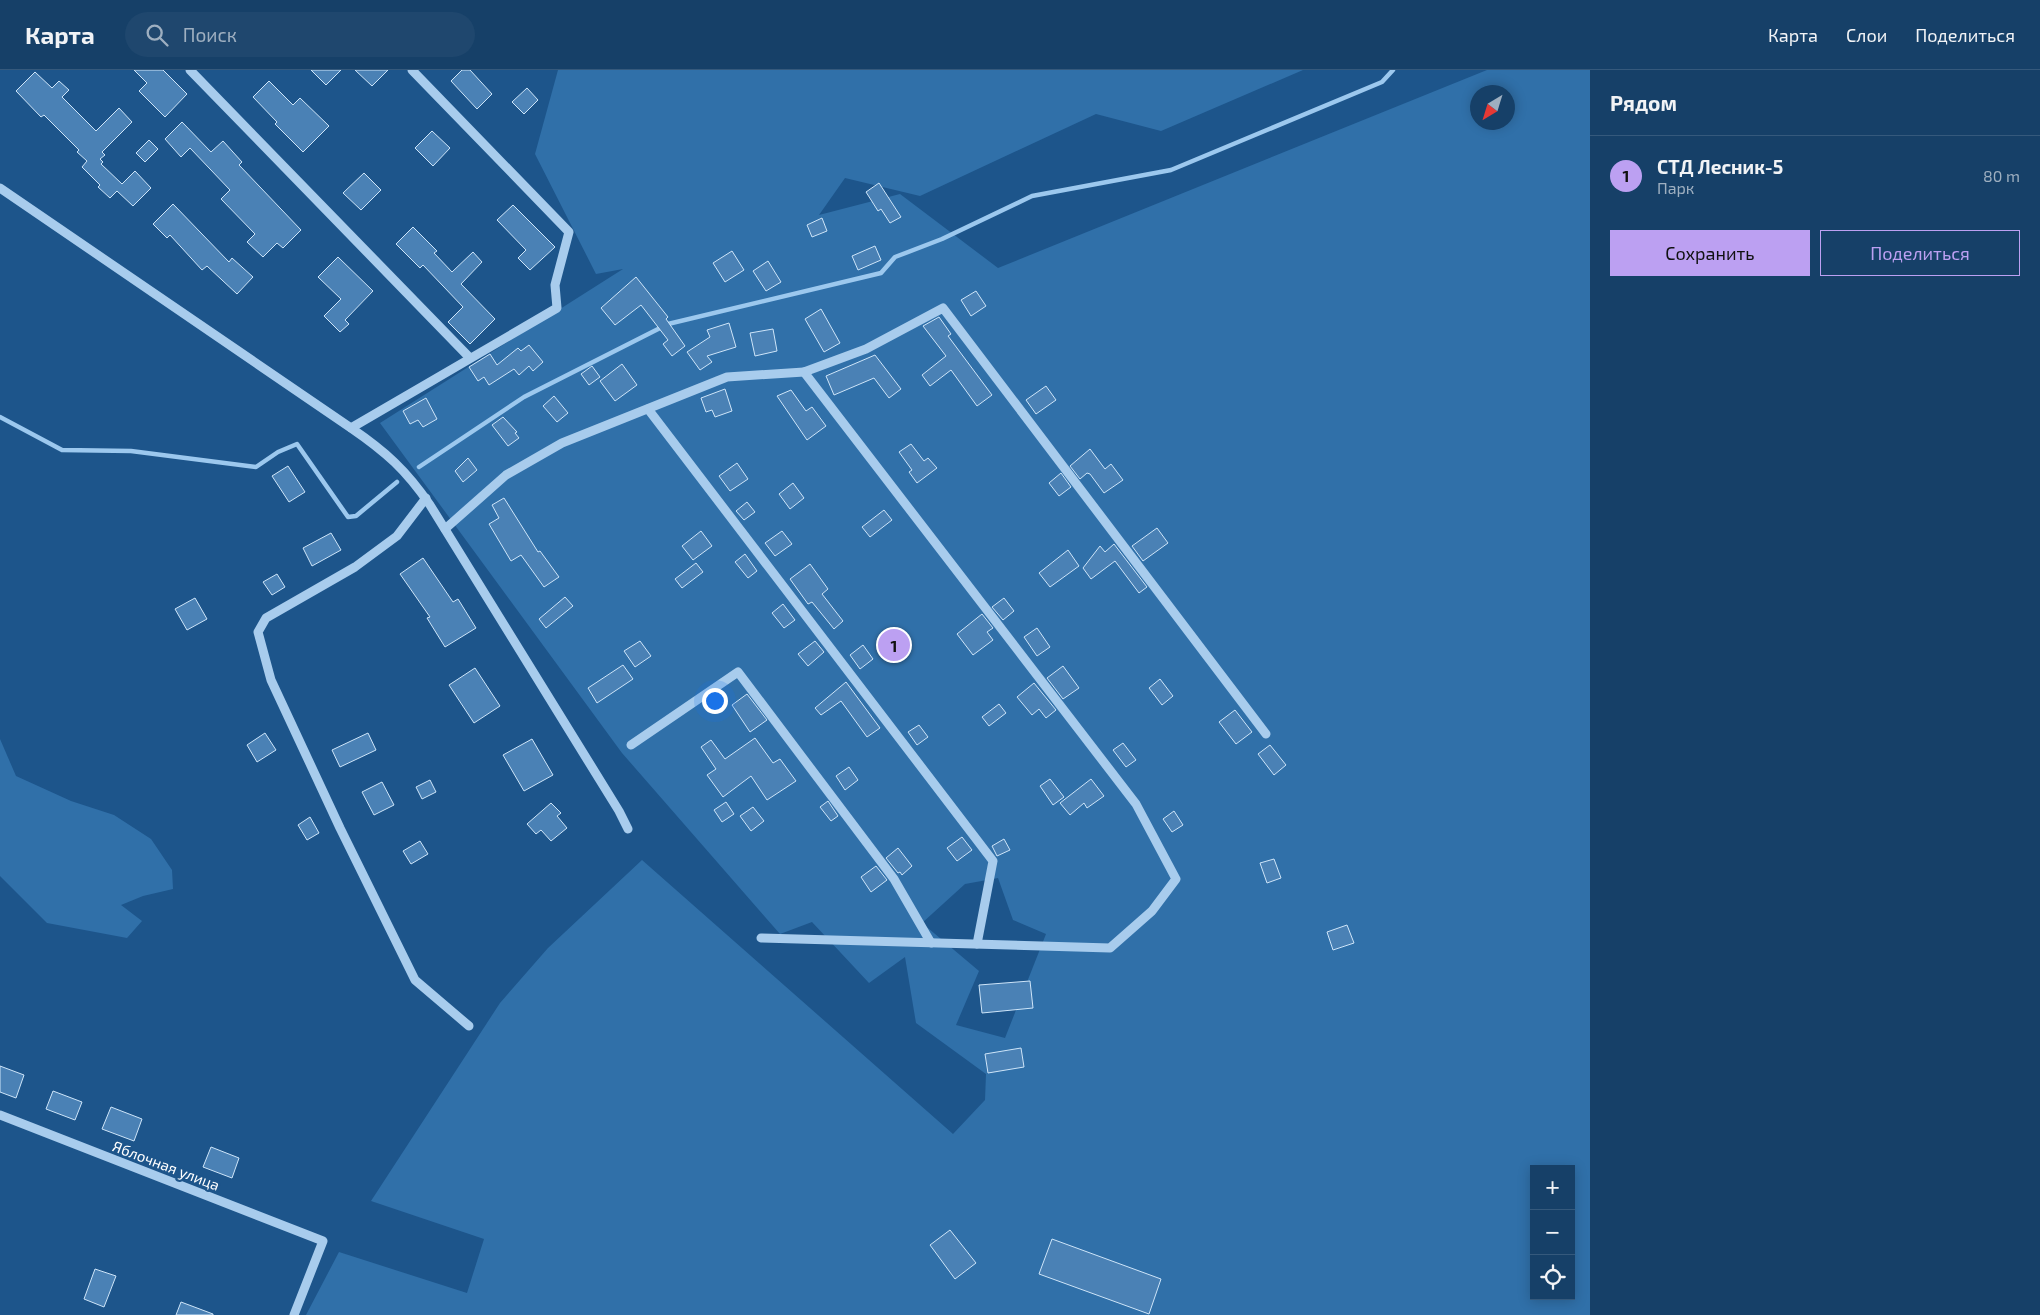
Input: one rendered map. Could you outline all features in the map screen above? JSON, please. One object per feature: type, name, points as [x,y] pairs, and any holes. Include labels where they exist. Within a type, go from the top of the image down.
[{"type":"street","points":[[190,70],[469,357]]},
{"type":"street","points":[[351,428],[469,357],[557,308],[555,285],[569,232],[412,70]]},
{"type":"street","points":[[0,188],[384,451],[408,474],[426,498],[619,811],[628,829]]},
{"type":"street","points":[[445,529],[506,475],[562,443],[727,377],[804,372],[866,349],[943,308],[1266,734]]},
{"type":"street","points":[[761,938],[1110,948],[1152,911],[1176,879],[1136,804],[804,372]]},
{"type":"street","points":[[648,408],[993,861],[977,944]]},
{"type":"street","points":[[426,498],[398,536],[355,566],[266,618],[258,632],[271,680],[340,828],[415,980],[470,1026]]},
{"type":"street","points":[[631,745],[738,672],[894,879],[931,943]]},
{"type":"street","name":"Яблочная улица","points":[[0,1116],[323,1241],[294,1315]]},
{"type":"shaded area","points":[[558,70],[1303,70],[1161,131],[1096,114],[920,196],[845,178],[819,215],[900,194],[998,268],[1487,70],[1590,70],[1590,1315],[306,1315],[339,1252],[467,1293],[484,1239],[371,1201],[500,1003],[548,948],[642,860],[953,1134],[985,1100],[986,1074],[916,1023],[905,957],[869,983],[812,922],[780,934],[622,753],[380,423],[623,269],[596,274],[535,154]],"holes":[[[998,878],[1013,920],[1046,934],[1005,1038],[956,1025],[979,971],[922,923],[965,884]]]},
{"type":"shaded area","points":[[0,739],[16,776],[71,801],[114,815],[151,839],[172,870],[173,889],[143,896],[121,905],[142,921],[127,938],[47,923],[0,876]]},
{"type":"building","points":[[134,70],[163,70],[187,94],[165,117],[139,91],[147,83]]},
{"type":"building","points":[[311,70],[341,70],[326,85]]},
{"type":"building","points":[[355,70],[388,70],[372,86]]},
{"type":"building","points":[[462,70],[470,70],[492,94],[477,109],[451,81]]},
{"type":"building","points":[[35,72],[52,88],[59,81],[69,90],[62,97],[96,131],[119,108],[132,122],[102,152],[105,155],[100,159],[103,162],[101,164],[122,184],[135,171],[151,188],[133,206],[117,191],[110,198],[98,187],[100,185],[82,167],[87,161],[77,152],[79,150],[44,115],[41,117],[16,91]]},
{"type":"building","points":[[269,81],[293,105],[300,98],[329,126],[303,152],[275,124],[277,122],[253,97]]},
{"type":"building","points":[[527,88],[538,100],[524,114],[512,102]]},
{"type":"building","points":[[182,122],[211,152],[223,141],[242,162],[239,165],[301,230],[283,248],[277,243],[263,257],[247,242],[255,234],[221,199],[230,190],[190,148],[181,157],[165,139]]},
{"type":"building","points":[[432,131],[450,148],[433,166],[415,148]]},
{"type":"building","points":[[149,140],[158,149],[145,162],[136,153]]},
{"type":"building","points":[[364,173],[381,190],[361,210],[343,193]]},
{"type":"building","points":[[879,183],[901,217],[890,223],[881,209],[878,211],[866,192]]},
{"type":"building","points":[[173,204],[229,262],[232,258],[253,277],[237,294],[207,266],[202,270],[170,235],[167,238],[153,224]]},
{"type":"building","points":[[513,205],[555,247],[530,270],[518,258],[526,250],[497,220]]},
{"type":"building","points":[[822,218],[827,231],[812,237],[807,225]]},
{"type":"building","points":[[413,227],[437,251],[434,253],[452,272],[473,252],[482,262],[461,284],[495,319],[470,344],[448,322],[463,307],[423,265],[420,268],[396,244]]},
{"type":"building","points":[[875,246],[881,260],[858,270],[852,256]]},
{"type":"building","points":[[732,251],[744,270],[725,282],[713,263]]},
{"type":"building","points":[[338,257],[373,291],[345,320],[349,324],[340,332],[324,316],[341,299],[318,277]]},
{"type":"building","points":[[768,261],[781,282],[766,291],[753,271]]},
{"type":"building","points":[[636,277],[668,317],[666,319],[685,346],[672,356],[663,344],[668,340],[641,305],[615,325],[601,308]]},
{"type":"building","points":[[976,291],[986,306],[971,316],[961,300]]},
{"type":"building","points":[[821,309],[840,343],[824,352],[805,319]]},
{"type":"building","points":[[939,317],[951,334],[948,336],[992,395],[977,406],[951,370],[930,386],[922,375],[946,356],[923,326]]},
{"type":"building","points":[[729,323],[736,347],[707,356],[712,362],[700,370],[687,352],[710,337],[707,330]]},
{"type":"building","points":[[773,329],[777,351],[755,356],[750,333]]},
{"type":"building","points":[[529,345],[543,362],[533,371],[529,366],[519,375],[514,369],[489,385],[484,377],[478,381],[469,367],[490,354],[497,365],[518,348],[521,351]]},
{"type":"building","points":[[875,355],[901,389],[889,398],[874,378],[834,395],[826,376]]},
{"type":"building","points":[[622,364],[637,385],[615,401],[600,381]]},
{"type":"building","points":[[592,366],[600,377],[589,385],[581,374]]},
{"type":"building","points":[[1046,386],[1056,400],[1036,414],[1026,400]]},
{"type":"building","points":[[725,389],[732,411],[715,417],[712,410],[706,412],[701,398]]},
{"type":"building","points":[[791,390],[806,411],[812,407],[826,426],[807,440],[777,396]]},
{"type":"building","points":[[554,396],[568,413],[557,422],[543,406]]},
{"type":"building","points":[[426,398],[437,419],[423,427],[418,420],[410,424],[403,411]]},
{"type":"building","points":[[503,417],[517,432],[515,433],[519,438],[508,446],[492,425]]},
{"type":"building","points":[[911,444],[924,461],[928,458],[937,468],[917,483],[909,472],[912,470],[899,452]]},
{"type":"building","points":[[1090,449],[1105,469],[1111,464],[1123,480],[1104,493],[1090,474],[1087,473],[1080,479],[1070,466]]},
{"type":"building","points":[[468,458],[477,470],[463,482],[455,471]]},
{"type":"building","points":[[737,463],[748,479],[730,491],[719,476]]},
{"type":"building","points":[[288,466],[305,492],[289,502],[272,476]]},
{"type":"building","points":[[1061,473],[1071,487],[1059,496],[1049,483]]},
{"type":"building","points":[[793,483],[804,498],[790,509],[779,494]]},
{"type":"building","points":[[504,498],[538,552],[540,551],[559,577],[544,587],[521,555],[511,561],[489,524],[499,518],[492,505]]},
{"type":"building","points":[[747,502],[755,512],[744,520],[736,511]]},
{"type":"building","points":[[884,510],[892,520],[870,537],[862,527]]},
{"type":"building","points":[[1157,528],[1168,543],[1143,561],[1132,546]]},
{"type":"building","points":[[701,531],[712,546],[693,560],[682,546]]},
{"type":"building","points":[[782,531],[792,544],[775,556],[765,543]]},
{"type":"building","points":[[331,533],[341,550],[312,566],[303,548]]},
{"type":"building","points":[[1114,544],[1147,587],[1139,593],[1115,561],[1091,579],[1083,568],[1100,546],[1105,552]]},
{"type":"building","points":[[1068,550],[1079,566],[1050,587],[1039,573]]},
{"type":"building","points":[[745,554],[757,571],[748,578],[735,562]]},
{"type":"building","points":[[423,558],[453,602],[458,599],[476,628],[445,647],[427,618],[430,617],[400,574]]},
{"type":"building","points":[[696,563],[703,572],[682,588],[675,579]]},
{"type":"building","points":[[810,564],[828,589],[822,594],[843,621],[834,629],[812,602],[808,604],[790,579]]},
{"type":"building","points":[[277,574],[285,587],[272,595],[263,582]]},
{"type":"building","points":[[565,597],[573,606],[546,628],[539,619]]},
{"type":"building","points":[[195,598],[207,619],[187,630],[175,609]]},
{"type":"building","points":[[1004,598],[1014,611],[1003,620],[992,607]]},
{"type":"building","points":[[783,604],[795,620],[784,628],[772,613]]},
{"type":"building","points":[[982,614],[993,628],[987,632],[993,640],[973,655],[957,634]]},
{"type":"building","points":[[1037,628],[1050,647],[1037,656],[1024,637]]},
{"type":"building","points":[[640,641],[651,656],[635,667],[624,651]]},
{"type":"building","points":[[815,641],[824,652],[808,666],[798,654]]},
{"type":"building","points":[[863,645],[873,659],[860,669],[850,655]]},
{"type":"building","points":[[623,665],[633,679],[597,703],[588,688]]},
{"type":"building","points":[[1063,666],[1079,688],[1063,699],[1047,678]]},
{"type":"building","points":[[475,668],[500,706],[474,723],[449,685]]},
{"type":"building","points":[[1160,679],[1173,696],[1162,705],[1149,688]]},
{"type":"building","points":[[846,682],[880,728],[867,737],[841,701],[821,715],[815,708]]},
{"type":"building","points":[[1034,683],[1056,710],[1046,718],[1039,709],[1032,715],[1017,697]]},
{"type":"building","points":[[747,694],[767,720],[750,732],[732,705]]},
{"type":"building","points":[[999,704],[1006,713],[989,726],[982,717]]},
{"type":"building","points":[[1235,710],[1252,732],[1236,744],[1219,722]]},
{"type":"building","points":[[919,725],[928,737],[917,745],[908,732]]},
{"type":"building","points":[[265,733],[276,750],[257,762],[247,745]]},
{"type":"building","points":[[368,733],[376,750],[340,767],[332,750]]},
{"type":"building","points":[[755,738],[773,763],[780,759],[796,781],[767,800],[751,776],[723,797],[707,775],[716,769],[701,747],[711,740],[725,759]]},
{"type":"building","points":[[532,739],[553,775],[524,791],[503,755]]},
{"type":"building","points":[[1123,743],[1136,760],[1126,767],[1113,750]]},
{"type":"building","points":[[1270,745],[1286,765],[1274,775],[1258,754]]},
{"type":"building","points":[[849,767],[858,780],[845,790],[836,776]]},
{"type":"building","points":[[1050,779],[1064,797],[1053,805],[1040,786]]},
{"type":"building","points":[[1091,779],[1104,796],[1087,808],[1084,803],[1070,815],[1060,803]]},
{"type":"building","points":[[430,780],[436,792],[422,799],[416,787]]},
{"type":"building","points":[[382,782],[394,805],[374,815],[362,792]]},
{"type":"building","points":[[828,801],[838,816],[831,821],[820,807]]},
{"type":"building","points":[[726,802],[734,814],[722,822],[714,810]]},
{"type":"building","points":[[551,803],[561,813],[557,816],[567,828],[551,841],[541,830],[536,834],[527,824]]},
{"type":"building","points":[[753,807],[764,821],[751,831],[740,816]]},
{"type":"building","points":[[1174,811],[1183,825],[1172,832],[1163,819]]},
{"type":"building","points":[[310,817],[319,833],[307,840],[298,825]]},
{"type":"building","points":[[962,837],[972,850],[957,861],[947,848]]},
{"type":"building","points":[[1004,839],[1010,850],[997,856],[992,846]]},
{"type":"building","points":[[420,841],[428,854],[411,864],[403,851]]},
{"type":"building","points":[[898,848],[912,866],[902,875],[900,872],[898,873],[886,858]]},
{"type":"building","points":[[1274,859],[1281,878],[1267,883],[1260,863]]},
{"type":"building","points":[[876,866],[887,880],[871,892],[861,877]]},
{"type":"building","points":[[1347,925],[1354,943],[1333,950],[1327,932]]},
{"type":"building","points":[[1030,981],[1033,1008],[982,1013],[979,985]]},
{"type":"building","points":[[1021,1048],[1024,1067],[988,1073],[985,1054]]},
{"type":"building","points":[[0,1066],[24,1075],[16,1098],[0,1092]]},
{"type":"building","points":[[53,1091],[82,1102],[75,1120],[46,1109]]},
{"type":"building","points":[[111,1107],[142,1119],[134,1141],[102,1129]]},
{"type":"building","points":[[211,1147],[239,1158],[232,1178],[203,1167]]},
{"type":"building","points":[[950,1230],[976,1263],[955,1279],[930,1245]]},
{"type":"building","points":[[1052,1239],[1161,1279],[1149,1314],[1039,1274]]},
{"type":"building","points":[[95,1269],[116,1276],[104,1307],[84,1299]]},
{"type":"building","points":[[181,1302],[213,1314],[213,1315],[176,1315]]},
{"type":"waterway","points":[[419,467],[524,397],[668,324],[881,273],[895,257],[942,239],[1032,196],[1171,170],[1382,82],[1393,70]]},
{"type":"waterway","points":[[0,417],[62,450],[131,451],[256,467],[278,452],[297,444],[348,517],[356,516],[397,482]]},
{"type":"place","name":"СТД Лесник-5","points":[[894,645]]}]
